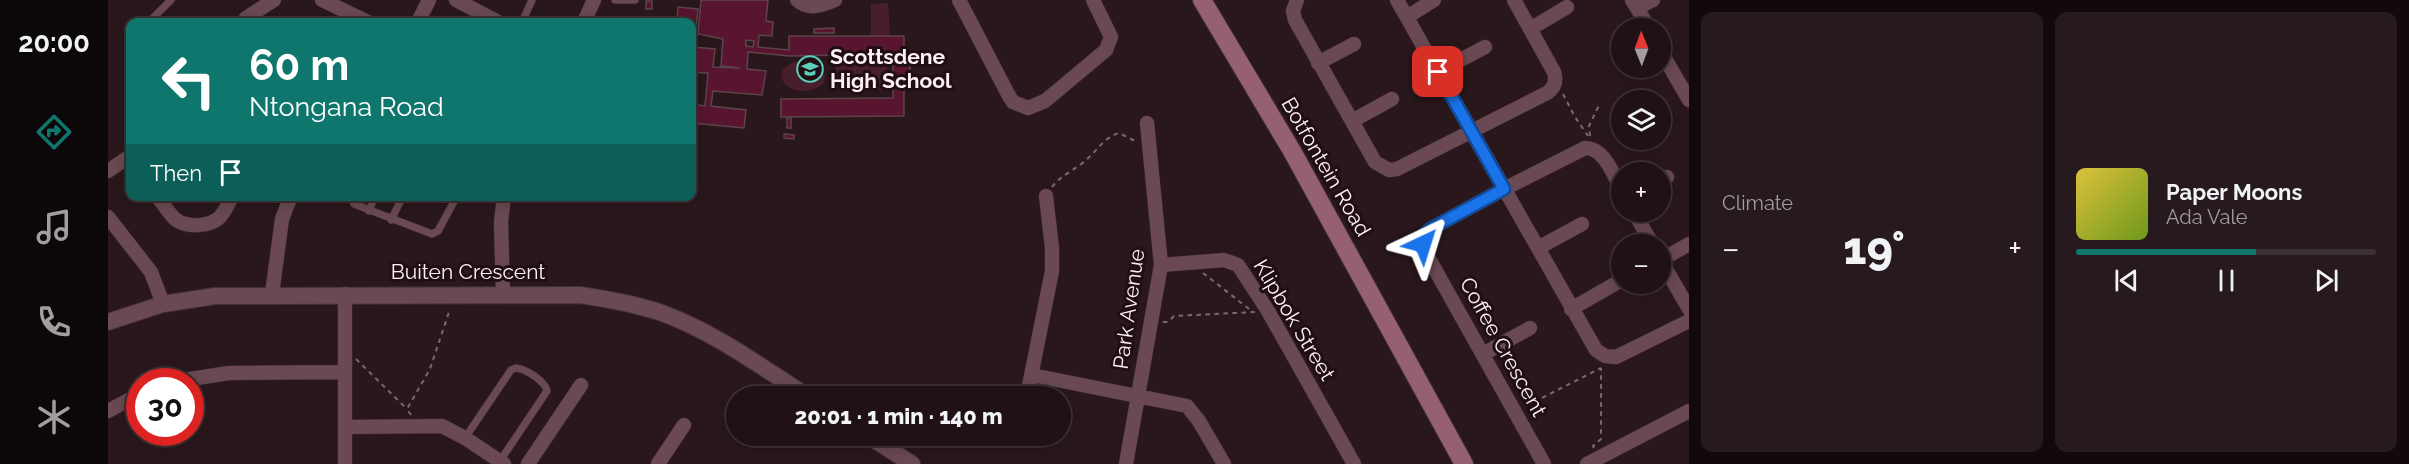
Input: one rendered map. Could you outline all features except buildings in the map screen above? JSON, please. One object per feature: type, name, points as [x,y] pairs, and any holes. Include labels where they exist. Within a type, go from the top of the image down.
[{"type":"main road","name":"Botfontein Road","points":[[1202,0],[1292,151],[1464,460]]},
{"type":"street","points":[[246,18],[274,0]]},
{"type":"street","points":[[322,0],[360,18]]},
{"type":"street","points":[[420,18],[429,0]]},
{"type":"street","points":[[456,0],[490,18]]},
{"type":"street","points":[[586,18],[594,0]]},
{"type":"street","points":[[797,0],[805,6],[813,7],[835,0]]},
{"type":"street","points":[[959,0],[1009,96],[1013,102],[1028,108],[1045,101],[1106,51],[1111,37],[1093,0]]},
{"type":"street","points":[[1297,0],[1293,11],[1295,20],[1318,63],[1376,162],[1389,170],[1397,169],[1473,132],[1547,93],[1554,85],[1554,72],[1514,0]]},
{"type":"street","points":[[1397,0],[1596,350],[1611,358],[1622,355],[1689,321]]},
{"type":"street","points":[[1407,16],[1434,0]]},
{"type":"street","points":[[1643,18],[1635,4],[1653,0]]},
{"type":"street","points":[[1530,29],[1567,7]]},
{"type":"street","points":[[1318,63],[1354,44]]},
{"type":"street","points":[[1438,72],[1485,47]]},
{"type":"street","points":[[1671,69],[1689,100]]},
{"type":"street","points":[[1352,121],[1392,99]]},
{"type":"street","name":"Park Avenue","points":[[1126,464],[1161,265],[1147,123]]},
{"type":"street","points":[[1504,189],[1563,158],[1590,148],[1601,154],[1611,171]]},
{"type":"street","points":[[108,171],[126,162]]},
{"type":"street","name":"Coffee Crescent","points":[[1504,189],[1430,229],[1423,240],[1424,248],[1544,464]]},
{"type":"street","points":[[1030,386],[1052,271],[1052,248],[1046,195]]},
{"type":"street","points":[[161,201],[176,219],[184,224],[195,225],[210,223],[219,218],[229,201]]},
{"type":"street","points":[[272,294],[281,226],[289,201]]},
{"type":"street","points":[[502,294],[501,222],[503,201]]},
{"type":"street","points":[[108,217],[151,272],[163,304]]},
{"type":"street","points":[[1538,248],[1582,224]]},
{"type":"street","points":[[1671,254],[1689,244]]},
{"type":"street","name":"Klipbok Street","points":[[1161,265],[1224,260],[1238,265],[1268,311],[1354,464]]},
{"type":"street","points":[[1671,277],[1689,309]]},
{"type":"street","points":[[1571,309],[1611,286]]},
{"type":"street","name":"Buiten Crescent","points":[[108,322],[163,304],[215,296],[272,294],[580,295],[662,313],[726,344],[791,386]]},
{"type":"street","points":[[345,294],[345,464]]},
{"type":"street","points":[[1483,354],[1530,328]]},
{"type":"street","points":[[204,377],[229,373],[345,372]]},
{"type":"street","points":[[1032,375],[1179,403],[1193,411],[1224,464]]},
{"type":"street","points":[[528,464],[581,386]]},
{"type":"street","points":[[108,411],[126,401]]},
{"type":"street","points":[[1587,464],[1689,411]]},
{"type":"street","points":[[345,427],[442,426],[465,438],[502,463]]},
{"type":"street","points":[[658,464],[684,426]]},
{"type":"street","points":[[884,446],[912,464]]},
{"type":"lane","points":[[153,18],[171,0]]},
{"type":"lane","points":[[524,18],[532,0]]},
{"type":"lane","points":[[615,0],[635,0]]},
{"type":"lane","points":[[353,201],[354,204],[391,220],[435,233],[454,201]]},
{"type":"lane","points":[[369,211],[373,201]]},
{"type":"lane","points":[[391,220],[400,201]]},
{"type":"lane","points":[[465,438],[513,368],[521,368],[546,386],[547,391],[502,463]]},
{"type":"path","points":[[1554,85],[1560,88],[1590,139],[1589,126],[1600,103]]},
{"type":"path","points":[[1046,195],[1056,182],[1086,161],[1108,136],[1119,133],[1140,143],[1149,144]]},
{"type":"path","points":[[1190,263],[1253,312]]},
{"type":"path","points":[[407,410],[430,369],[452,303]]},
{"type":"path","points":[[1152,322],[1168,322],[1174,316],[1268,311]]},
{"type":"path","points":[[353,359],[358,359],[410,413]]},
{"type":"path","points":[[1515,412],[1602,367],[1601,439]]},
{"type":"shaded area","points":[[888,3],[890,36],[871,36],[871,4]]},
{"type":"shaded area","points":[[797,61],[818,65],[825,75],[824,83],[814,89],[803,91],[786,85],[782,79],[782,73],[786,66]]},
{"type":"shaded area","points":[[835,63],[887,63],[887,90],[835,90]]},
{"type":"place","name":"Scottsdene High School","points":[[810,69]]},
{"type":"route","points":[[1423,244],[1424,235],[1430,229],[1504,189],[1438,72]]}]
